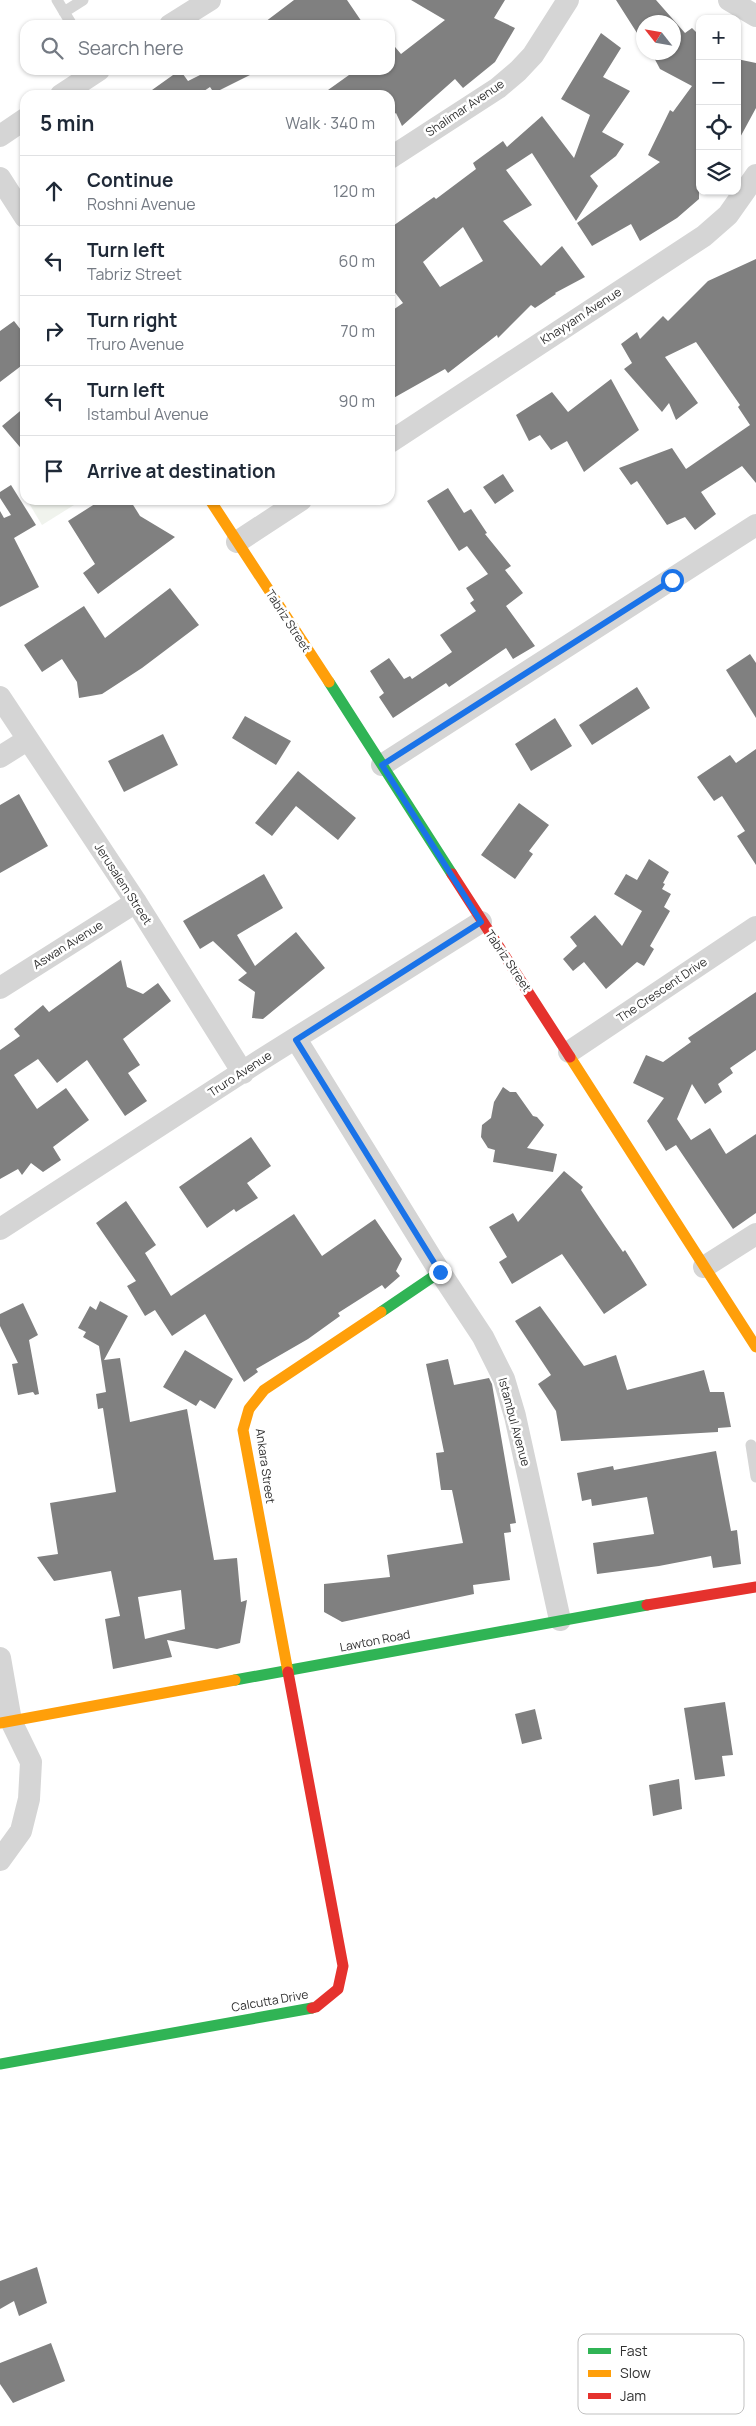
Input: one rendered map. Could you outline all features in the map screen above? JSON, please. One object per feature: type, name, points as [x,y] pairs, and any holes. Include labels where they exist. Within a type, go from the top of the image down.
[{"type":"street","points":[[178,20],[210,0]]},
{"type":"street","name":"Shalimar Avenue","points":[[395,155],[498,88],[518,71],[533,55],[568,0]]},
{"type":"street","points":[[729,0],[756,16]]},
{"type":"street","points":[[69,90],[92,75]]},
{"type":"street","points":[[0,136],[20,122]]},
{"type":"street","name":"Khayyam Avenue","points":[[395,439],[704,236],[728,215],[756,175]]},
{"type":"street","points":[[0,178],[20,209]]},
{"type":"street","name":"Tabriz Street","points":[[213,505],[382,765],[481,922],[569,1052],[756,1347]]},
{"type":"street","points":[[237,542],[293,505]]},
{"type":"street","points":[[382,765],[756,525]]},
{"type":"street","name":"Jerusalem Street","points":[[0,697],[136,902],[242,1073]]},
{"type":"street","points":[[0,757],[27,740]]},
{"type":"street","name":"Aswan Avenue","points":[[0,988],[136,902]]},
{"type":"street","name":"Truro Avenue","points":[[0,1229],[264,1058],[296,1040],[481,922]]},
{"type":"street","name":"The Crescent Drive","points":[[569,1052],[756,927]]},
{"type":"street","name":"Istambul Avenue","points":[[296,1040],[440,1272],[483,1337],[504,1379],[515,1416],[560,1620]]},
{"type":"street","points":[[704,1266],[756,1234]]},
{"type":"street","name":"Ankara Street","points":[[288,1672],[243,1430],[249,1409],[271,1385],[440,1272]]},
{"type":"street","name":"Lawton Road","points":[[6,1722],[288,1672],[560,1620],[756,1587]]},
{"type":"street","points":[[0,1658],[6,1722],[31,1762],[29,1799],[22,1831],[0,1860]]},
{"type":"street","name":"Calcutta Drive","points":[[0,2064],[316,2007],[338,1989],[344,1966],[288,1672]]},
{"type":"lane","points":[[57,0],[69,20]]},
{"type":"lane","points":[[64,12],[82,0]]},
{"type":"lane","points":[[751,1445],[756,1477]]},
{"type":"shaded area","points":[[30,505],[74,505],[42,525]]},
{"type":"building","points":[[294,0],[347,0],[361,20],[268,20]]},
{"type":"building","points":[[411,0],[505,0],[494,18],[515,28],[495,62],[463,88],[455,79],[402,126],[395,114],[395,90],[328,90],[349,75],[395,75],[395,47],[401,54],[445,20]]},
{"type":"building","points":[[616,0],[656,0],[669,15],[636,15],[636,31]]},
{"type":"building","points":[[681,28],[685,33],[692,28],[696,32],[696,195],[699,195],[699,199],[677,218],[640,241],[631,224],[592,246],[577,223],[660,162],[648,155],[670,110],[673,112],[692,86],[660,69],[655,60],[681,60]]},
{"type":"building","points":[[601,33],[621,48],[603,77],[630,91],[602,132],[624,144],[616,156],[590,176],[598,186],[576,221],[532,153],[506,170],[532,205],[503,221],[541,266],[562,246],[585,277],[555,293],[535,308],[531,305],[498,338],[497,335],[448,373],[445,369],[395,397],[395,309],[403,303],[395,293],[395,224],[434,197],[436,199],[476,169],[473,163],[503,141],[507,147],[542,116],[574,158],[590,115],[561,99]],"holes":[[[463,227],[483,261],[440,287],[423,262]]]},
{"type":"building","points":[[741,60],[756,63],[756,108],[741,136]]},
{"type":"building","points":[[173,75],[184,75],[188,81],[200,75],[250,75],[220,90],[212,90],[210,87],[206,90],[152,90]]},
{"type":"building","points":[[756,259],[756,483],[742,466],[701,492],[716,514],[695,530],[685,517],[667,525],[637,481],[631,485],[619,468],[672,448],[686,469],[750,425],[738,407],[740,405],[696,342],[665,357],[698,403],[676,420],[669,403],[662,412],[624,369],[632,363],[621,344],[637,332],[640,339],[663,316],[668,321],[708,281]]},
{"type":"building","points":[[14,321],[20,329],[20,367],[0,382],[0,331]]},
{"type":"building","points":[[611,379],[639,430],[584,472],[567,441],[551,450],[540,435],[529,441],[516,415],[552,392],[568,412]]},
{"type":"building","points":[[20,411],[20,447],[2,426]]},
{"type":"building","points":[[503,474],[514,491],[495,504],[483,487]]},
{"type":"building","points":[[11,485],[20,499],[20,505],[24,505],[36,525],[14,538],[39,587],[0,607],[0,511],[4,518],[11,515],[0,498],[0,492]]},
{"type":"building","points":[[448,488],[464,513],[471,509],[487,533],[485,534],[511,566],[505,570],[523,593],[506,606],[535,646],[513,659],[506,648],[449,687],[446,683],[393,718],[379,697],[384,693],[370,671],[389,658],[404,679],[410,676],[412,679],[452,652],[440,635],[476,611],[470,603],[474,600],[466,588],[488,574],[467,546],[459,551],[427,501]]},
{"type":"building","points":[[93,505],[133,505],[140,516],[175,537],[98,594],[83,573],[95,564],[68,521]]},
{"type":"building","points":[[170,588],[199,625],[142,668],[102,694],[79,698],[77,682],[62,659],[42,672],[24,645],[84,606],[105,638]]},
{"type":"building","points":[[750,654],[756,663],[756,718],[726,670]]},
{"type":"building","points":[[637,687],[650,708],[592,745],[579,725]]},
{"type":"building","points":[[245,716],[291,741],[276,765],[232,738]]},
{"type":"building","points":[[555,718],[572,746],[531,771],[515,744]]},
{"type":"building","points":[[163,734],[178,765],[124,792],[108,761]]},
{"type":"building","points":[[756,749],[756,865],[737,836],[745,831],[722,796],[714,801],[697,777],[730,755],[736,763]]},
{"type":"building","points":[[298,771],[356,818],[338,840],[296,806],[272,836],[255,823]]},
{"type":"building","points":[[19,794],[48,846],[0,873],[0,805]]},
{"type":"building","points":[[519,803],[549,825],[529,851],[533,854],[515,879],[481,855]]},
{"type":"building","points":[[649,859],[669,872],[662,889],[671,894],[664,907],[670,911],[650,946],[654,949],[644,966],[637,962],[606,989],[584,962],[573,971],[563,959],[577,946],[570,937],[595,915],[622,946],[642,911],[614,894],[626,874],[637,880]]},
{"type":"building","points":[[264,874],[283,908],[237,935],[255,966],[296,932],[325,968],[263,1019],[252,1018],[255,992],[238,980],[247,973],[213,941],[200,949],[183,921]]},
{"type":"building","points":[[121,960],[127,987],[143,994],[158,983],[171,1001],[123,1039],[140,1065],[128,1073],[147,1101],[125,1116],[87,1060],[57,1083],[38,1059],[14,1075],[37,1109],[66,1088],[89,1120],[53,1147],[61,1160],[43,1172],[31,1163],[22,1175],[18,1169],[0,1179],[0,1050],[20,1036],[14,1029],[43,1005],[49,1012]]},
{"type":"building","points":[[756,992],[756,1050],[730,1068],[733,1073],[718,1084],[722,1092],[705,1104],[692,1084],[677,1119],[691,1140],[710,1128],[726,1154],[756,1134],[756,1213],[733,1229],[676,1145],[666,1151],[647,1121],[664,1098],[633,1083],[646,1055],[663,1062],[691,1042],[688,1038]]},
{"type":"building","points":[[503,1087],[510,1092],[516,1092],[533,1116],[537,1117],[544,1125],[527,1148],[557,1154],[553,1172],[493,1162],[495,1150],[488,1148],[481,1137],[482,1125],[491,1118],[494,1102]]},
{"type":"building","points":[[251,1137],[271,1166],[247,1183],[258,1198],[236,1212],[234,1209],[207,1228],[179,1187]]},
{"type":"building","points":[[564,1171],[583,1187],[581,1190],[623,1252],[625,1250],[647,1285],[604,1314],[562,1254],[512,1284],[499,1262],[507,1257],[489,1227],[513,1213],[518,1222]]},
{"type":"building","points":[[126,1201],[156,1245],[145,1253],[171,1296],[294,1214],[322,1256],[375,1219],[402,1259],[396,1271],[400,1276],[385,1289],[382,1285],[338,1313],[340,1316],[308,1339],[256,1369],[258,1372],[244,1382],[205,1314],[172,1336],[155,1310],[145,1316],[127,1286],[136,1281],[96,1223]]},
{"type":"building","points":[[100,1301],[128,1316],[104,1360],[120,1358],[130,1422],[187,1409],[214,1560],[237,1558],[241,1602],[247,1600],[240,1643],[217,1649],[167,1640],[172,1657],[113,1669],[105,1619],[120,1616],[111,1571],[54,1581],[37,1557],[58,1554],[50,1503],[116,1492],[103,1408],[98,1409],[96,1394],[106,1392],[99,1346],[83,1337],[86,1332],[78,1328],[90,1306],[96,1310]],"holes":[[[181,1590],[185,1629],[145,1639],[138,1597]]]},
{"type":"building","points":[[23,1303],[38,1335],[29,1340],[39,1394],[35,1395],[33,1392],[18,1395],[12,1364],[18,1363],[0,1326],[0,1314]]},
{"type":"building","points":[[540,1306],[584,1366],[616,1355],[627,1390],[704,1370],[710,1392],[724,1392],[731,1427],[718,1428],[718,1432],[561,1441],[556,1411],[538,1384],[551,1375],[515,1321]]},
{"type":"building","points":[[185,1350],[233,1379],[215,1409],[200,1400],[196,1406],[163,1387]]},
{"type":"building","points":[[448,1359],[454,1385],[489,1378],[492,1384],[516,1523],[510,1524],[511,1532],[504,1533],[510,1580],[473,1585],[474,1594],[342,1622],[324,1612],[324,1584],[390,1577],[387,1555],[463,1543],[452,1490],[441,1490],[436,1453],[444,1452],[426,1364]]},
{"type":"building","points":[[716,1451],[731,1531],[737,1530],[741,1564],[713,1568],[711,1556],[659,1566],[597,1574],[593,1543],[654,1534],[647,1497],[592,1506],[591,1499],[582,1501],[577,1473],[613,1466],[614,1470]]},
{"type":"building","points":[[725,1702],[733,1755],[722,1756],[725,1776],[695,1780],[684,1708]]},
{"type":"building","points":[[535,1709],[542,1739],[522,1744],[515,1714]]},
{"type":"building","points":[[679,1779],[682,1809],[653,1816],[649,1785]]},
{"type":"building","points":[[37,2267],[47,2303],[19,2316],[14,2301],[0,2309],[0,2281]]},
{"type":"building","points":[[51,2343],[65,2381],[13,2403],[0,2384],[0,2363]]},
{"type":"traffic: fast","points":[[329,682],[452,874]]},
{"type":"traffic: fast","points":[[381,1312],[440,1272]]},
{"type":"traffic: fast","points":[[235,1680],[647,1605]]},
{"type":"traffic: fast","points":[[0,2064],[312,2008]]},
{"type":"traffic: slow","points":[[213,505],[329,682]]},
{"type":"traffic: slow","points":[[570,1057],[756,1347]]},
{"type":"traffic: slow","points":[[288,1672],[243,1430],[249,1409],[264,1390],[381,1312]]},
{"type":"traffic: slow","points":[[0,1723],[235,1680]]},
{"type":"traffic: jam","points":[[452,874],[570,1057]]},
{"type":"traffic: jam","points":[[647,1605],[756,1587]]},
{"type":"traffic: jam","points":[[288,1672],[343,1966],[338,1989],[316,2007],[312,2008]]},
{"type":"route","points":[[440,1272],[296,1040],[481,922],[382,765],[672,580]]}]
